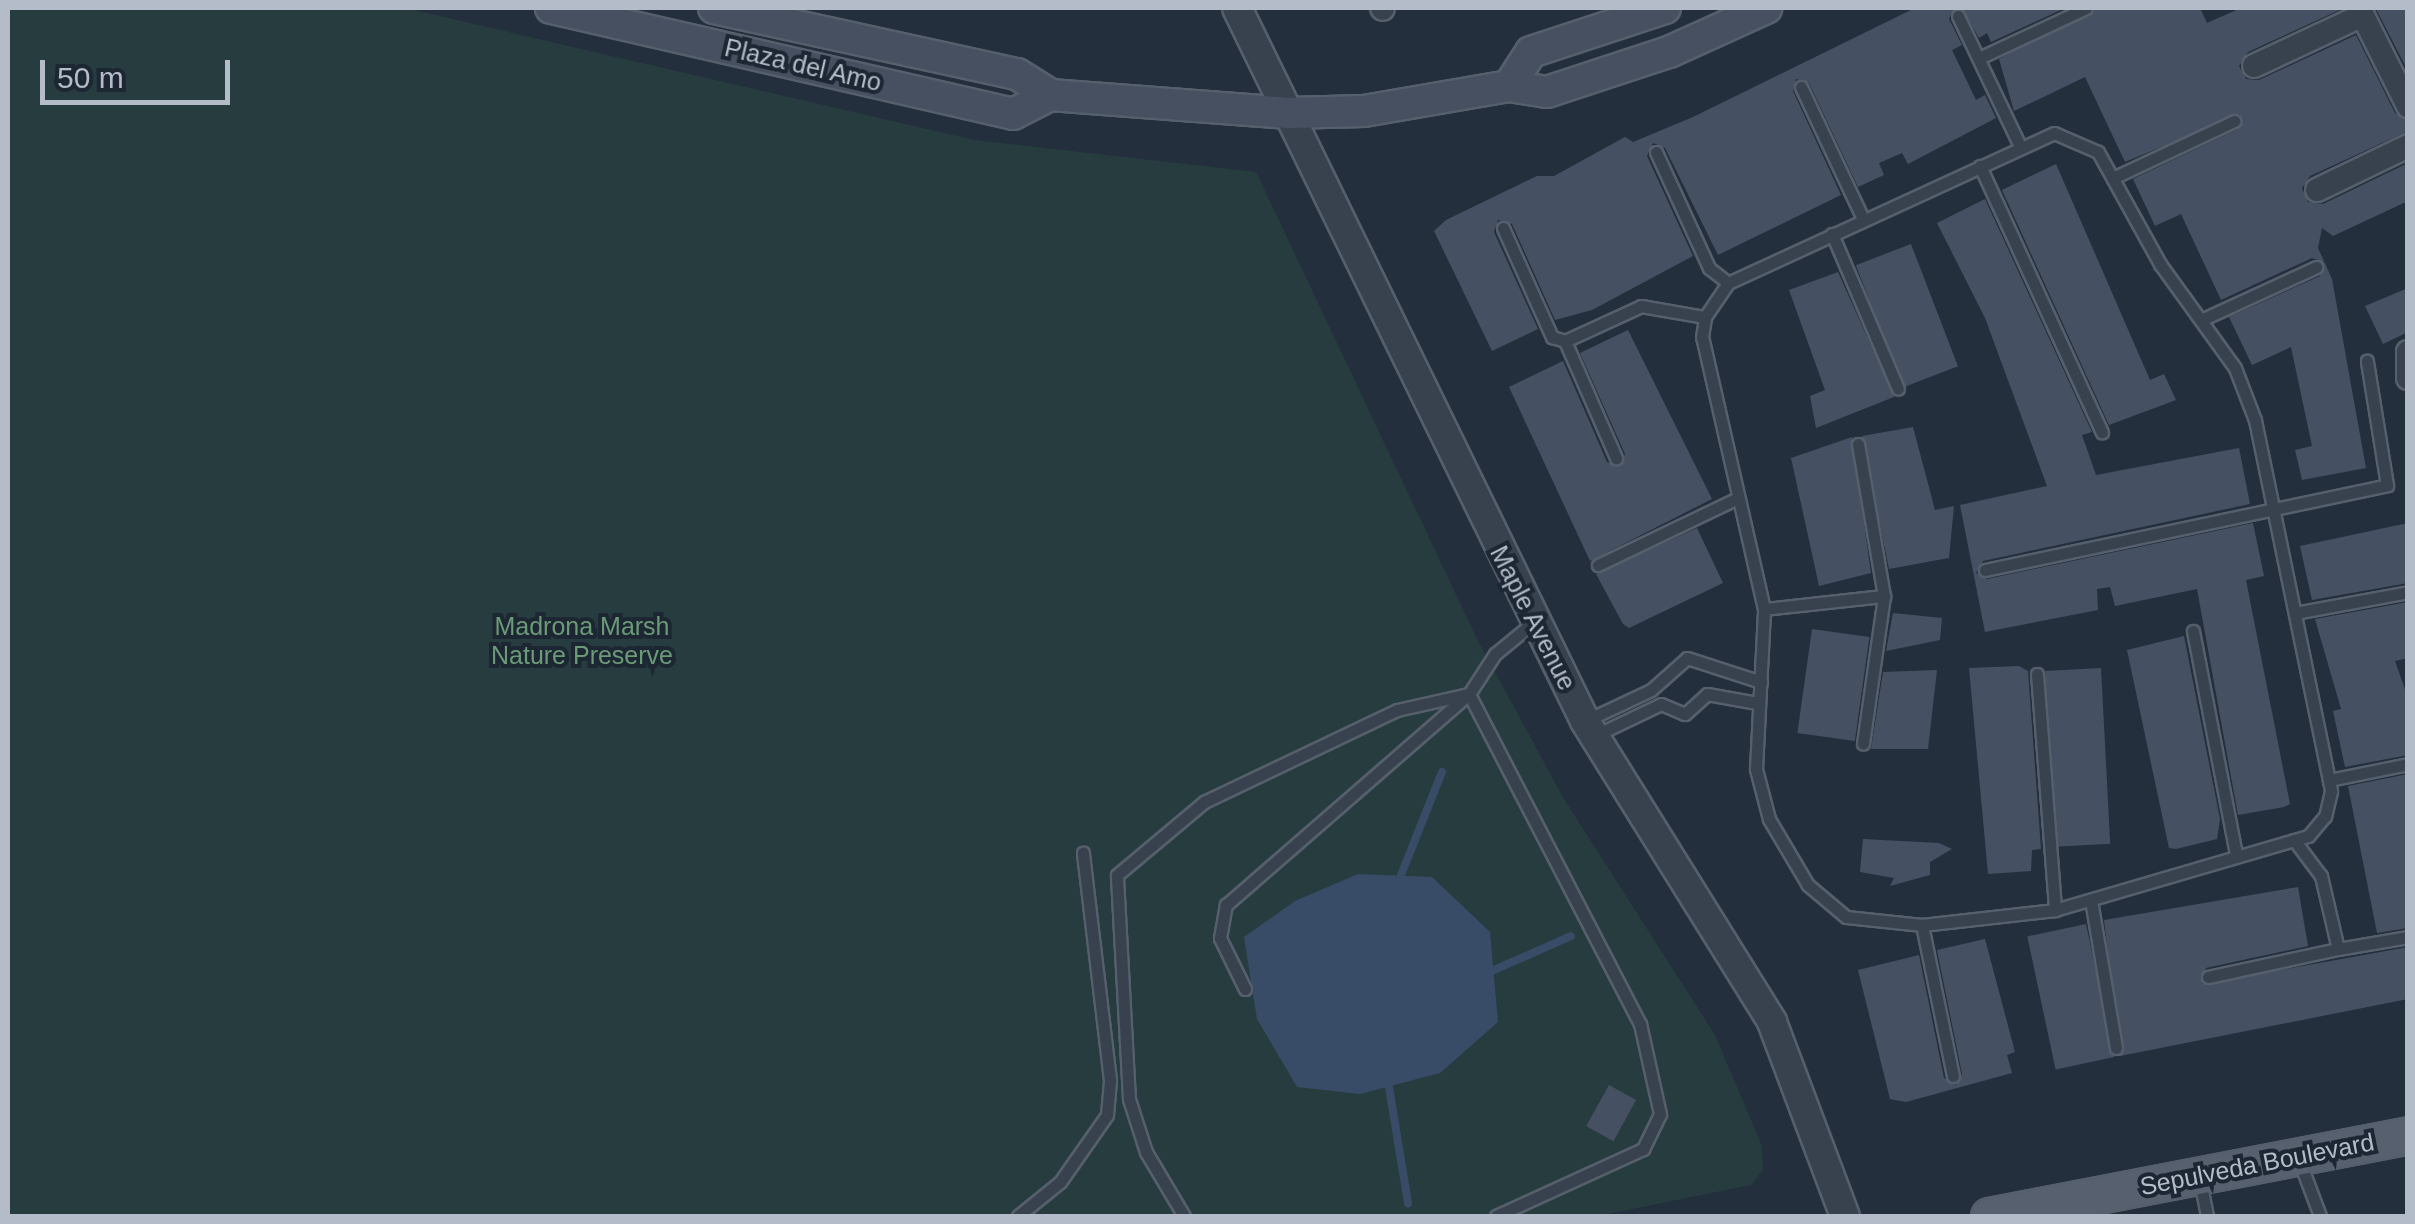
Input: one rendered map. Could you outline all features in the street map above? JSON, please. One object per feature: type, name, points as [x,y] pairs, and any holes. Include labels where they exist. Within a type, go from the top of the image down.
[{"type":"main road","name":"Plaza del Amo","points":[[551,8],[1013,114],[1050,95]]},
{"type":"main road","name":"Plaza del Amo","points":[[720,9],[1017,74],[1050,95],[1288,112],[1364,111],[1509,86],[1547,92],[1655,57],[1766,8]]},
{"type":"main road","points":[[718,45],[720,9]]},
{"type":"main road","points":[[1509,86],[1531,52],[1641,12],[1655,57]]},
{"type":"main road","name":"Sepulveda Boulevard","points":[[1989,1216],[2408,1135]]},
{"type":"street","name":"Maple Avenue","points":[[1237,8],[1534,622],[1590,728],[1772,1022],[1845,1216]]},
{"type":"street","points":[[2254,66],[2361,11],[2408,106]]},
{"type":"street","points":[[2317,190],[2408,146]]},
{"type":"street","points":[[2408,352],[2408,378]]},
{"type":"lane","points":[[1978,58],[2086,8]]},
{"type":"lane","points":[[1958,16],[2021,148]]},
{"type":"lane","points":[[1801,87],[1863,218]]},
{"type":"lane","points":[[2112,178],[2234,121]]},
{"type":"lane","points":[[2054,133],[2098,152],[2242,385],[2273,509],[2329,780],[2325,816],[2294,840],[2055,910],[1922,925],[1846,917],[1808,885],[1769,818],[1756,769],[1764,609],[1702,337],[1706,317],[1728,283],[1980,166],[2054,133]]},
{"type":"lane","points":[[1656,152],[1708,268],[1728,283]]},
{"type":"lane","points":[[1980,166],[2102,432]]},
{"type":"lane","points":[[1504,228],[1552,337],[1565,340],[1640,306],[1706,317]]},
{"type":"lane","points":[[1832,234],[1898,389]]},
{"type":"lane","points":[[2201,320],[2316,267]]},
{"type":"lane","points":[[1565,340],[1616,458]]},
{"type":"lane","points":[[1985,570],[2387,485],[2367,361]]},
{"type":"lane","points":[[1858,444],[1884,596],[1864,744]]},
{"type":"lane","points":[[1598,564],[1738,498]]},
{"type":"lane","points":[[2295,613],[2408,592]]},
{"type":"lane","points":[[1764,609],[1884,596]]},
{"type":"lane","points":[[1245,989],[1220,938],[1226,904],[1469,694],[1495,654],[1534,622]]},
{"type":"lane","points":[[2193,631],[2236,855]]},
{"type":"lane","points":[[1590,728],[1651,690],[1687,658],[1761,682]]},
{"type":"lane","points":[[2037,674],[2055,910]]},
{"type":"lane","points":[[1184,1216],[1146,1152],[1128,1098],[1117,875],[1204,802],[1397,710],[1469,694]]},
{"type":"lane","points":[[1469,694],[1640,1024],[1660,1114],[1642,1149],[1496,1216]]},
{"type":"lane","points":[[1590,728],[1661,704],[1685,714],[1707,694],[1757,703]]},
{"type":"lane","points":[[2329,780],[2408,764]]},
{"type":"lane","points":[[2294,840],[2322,876],[2338,950]]},
{"type":"lane","points":[[1018,1216],[1060,1182],[1107,1115],[1110,1080],[1083,854]]},
{"type":"lane","points":[[2091,900],[2116,1048]]},
{"type":"lane","points":[[1922,925],[1953,1076]]},
{"type":"lane","points":[[2208,976],[2408,937]]},
{"type":"lane","points":[[2298,1156],[2320,1216]]},
{"type":"lane","points":[[2200,1176],[2207,1216]]},
{"type":"green space","name":"Madrona Marsh Nature Preserve","points":[[8,8],[405,8],[974,140],[1256,172],[1478,641],[1564,799],[1715,1035],[1762,1146],[1763,1170],[1751,1185],[1597,1216],[8,1216]]},
{"type":"water","points":[[1358,874],[1432,877],[1490,932],[1498,1022],[1440,1073],[1360,1094],[1297,1087],[1257,1019],[1244,937],[1295,901]]},
{"type":"building","points":[[1915,8],[1954,8],[1949,19],[1962,45],[1952,50],[1976,100],[1985,95],[1996,118],[1908,164],[1902,153],[1879,163],[1884,175],[1858,187],[1809,83],[1796,79],[1793,91],[1841,195],[1718,255],[1665,148],[1653,143],[1647,156],[1693,256],[1592,310],[1555,320],[1512,224],[1498,220],[1494,232],[1538,329],[1492,351],[1434,231],[1446,220],[1537,176],[1554,176],[1625,137],[1633,142],[1693,117]]},
{"type":"building","points":[[1962,8],[2065,8],[1991,42],[1987,33],[1979,38]]},
{"type":"building","points":[[2095,8],[2200,8],[2207,23],[2241,8],[2344,8],[2248,52],[2239,66],[2246,79],[2259,80],[2356,35],[2395,113],[2408,121],[2408,131],[2310,176],[2302,188],[2308,202],[2323,204],[2408,163],[2408,201],[2333,236],[2322,228],[2318,248],[2332,279],[2366,468],[2302,480],[2295,450],[2312,446],[2291,347],[2252,365],[2229,317],[2320,276],[2324,262],[2312,258],[2221,300],[2181,214],[2155,226],[2133,179],[2238,129],[2240,114],[2125,162],[2085,77],[2014,111],[1999,59]]},
{"type":"building","points":[[2376,8],[2408,8],[2408,71],[2377,11]]},
{"type":"building","points":[[2056,164],[2150,380],[2164,374],[2176,400],[2109,425],[2002,190]]},
{"type":"building","points":[[1985,199],[2092,432],[2082,435],[2096,475],[2239,448],[2250,504],[1983,561],[1976,573],[1987,579],[2253,523],[2264,576],[2246,580],[2290,804],[2284,807],[2238,815],[2197,589],[2115,606],[2110,587],[2097,589],[2098,610],[1985,632],[1960,505],[2047,486],[1985,318],[1937,223]]},
{"type":"building","points":[[1911,244],[1958,366],[1903,387],[1856,265]]},
{"type":"building","points":[[1838,272],[1894,397],[1816,428],[1810,396],[1825,390],[1789,290]]},
{"type":"building","points":[[2408,288],[2408,332],[2383,344],[2365,306]]},
{"type":"building","points":[[1628,330],[1712,499],[1590,561],[1509,387],[1563,361],[1607,462],[1621,466],[1625,454],[1580,353]]},
{"type":"building","points":[[1913,427],[1935,510],[1954,506],[1949,558],[1889,569],[1862,436]]},
{"type":"building","points":[[1852,437],[1871,573],[1819,586],[1791,458]]},
{"type":"building","points":[[2408,523],[2408,583],[2312,600],[2300,546]]},
{"type":"building","points":[[1697,528],[1723,583],[1629,628],[1623,624],[1596,574]]},
{"type":"building","points":[[2408,602],[2408,658],[2395,661],[2408,698],[2408,755],[2345,767],[2333,711],[2341,709],[2315,619]]},
{"type":"building","points":[[1893,613],[1942,618],[1940,640],[1886,651]]},
{"type":"building","points":[[1812,629],[1869,637],[1855,741],[1797,733]]},
{"type":"building","points":[[2184,636],[2220,819],[2217,839],[2176,849],[2169,848],[2127,650]]},
{"type":"building","points":[[2019,666],[2028,671],[2041,849],[2032,850],[2031,871],[1988,874],[1969,668]]},
{"type":"building","points":[[2101,668],[2110,844],[2054,847],[2045,671]]},
{"type":"building","points":[[1937,670],[1928,749],[1871,749],[1883,672]]},
{"type":"building","points":[[2408,774],[2408,928],[2377,933],[2348,786]]},
{"type":"building","points":[[1863,839],[1939,843],[1952,849],[1930,862],[1930,875],[1890,886],[1894,878],[1860,872]]},
{"type":"building","points":[[2298,887],[2308,946],[2206,968],[2202,984],[2408,947],[2408,999],[2120,1056],[2104,920]]},
{"type":"building","points":[[2086,924],[2114,1057],[2056,1070],[2027,936]]},
{"type":"building","points":[[1985,939],[2015,1052],[2007,1055],[2012,1073],[1906,1102],[1890,1099],[1858,970],[1919,955],[1944,1078],[1956,1085],[1962,1074],[1937,950]]},
{"type":"building","points":[[1609,1085],[1636,1100],[1613,1141],[1586,1126]]},
{"type":"waterway","points":[[1401,875],[1442,772]]},
{"type":"waterway","points":[[1494,970],[1571,936]]},
{"type":"waterway","points":[[1389,1087],[1408,1203]]}]
